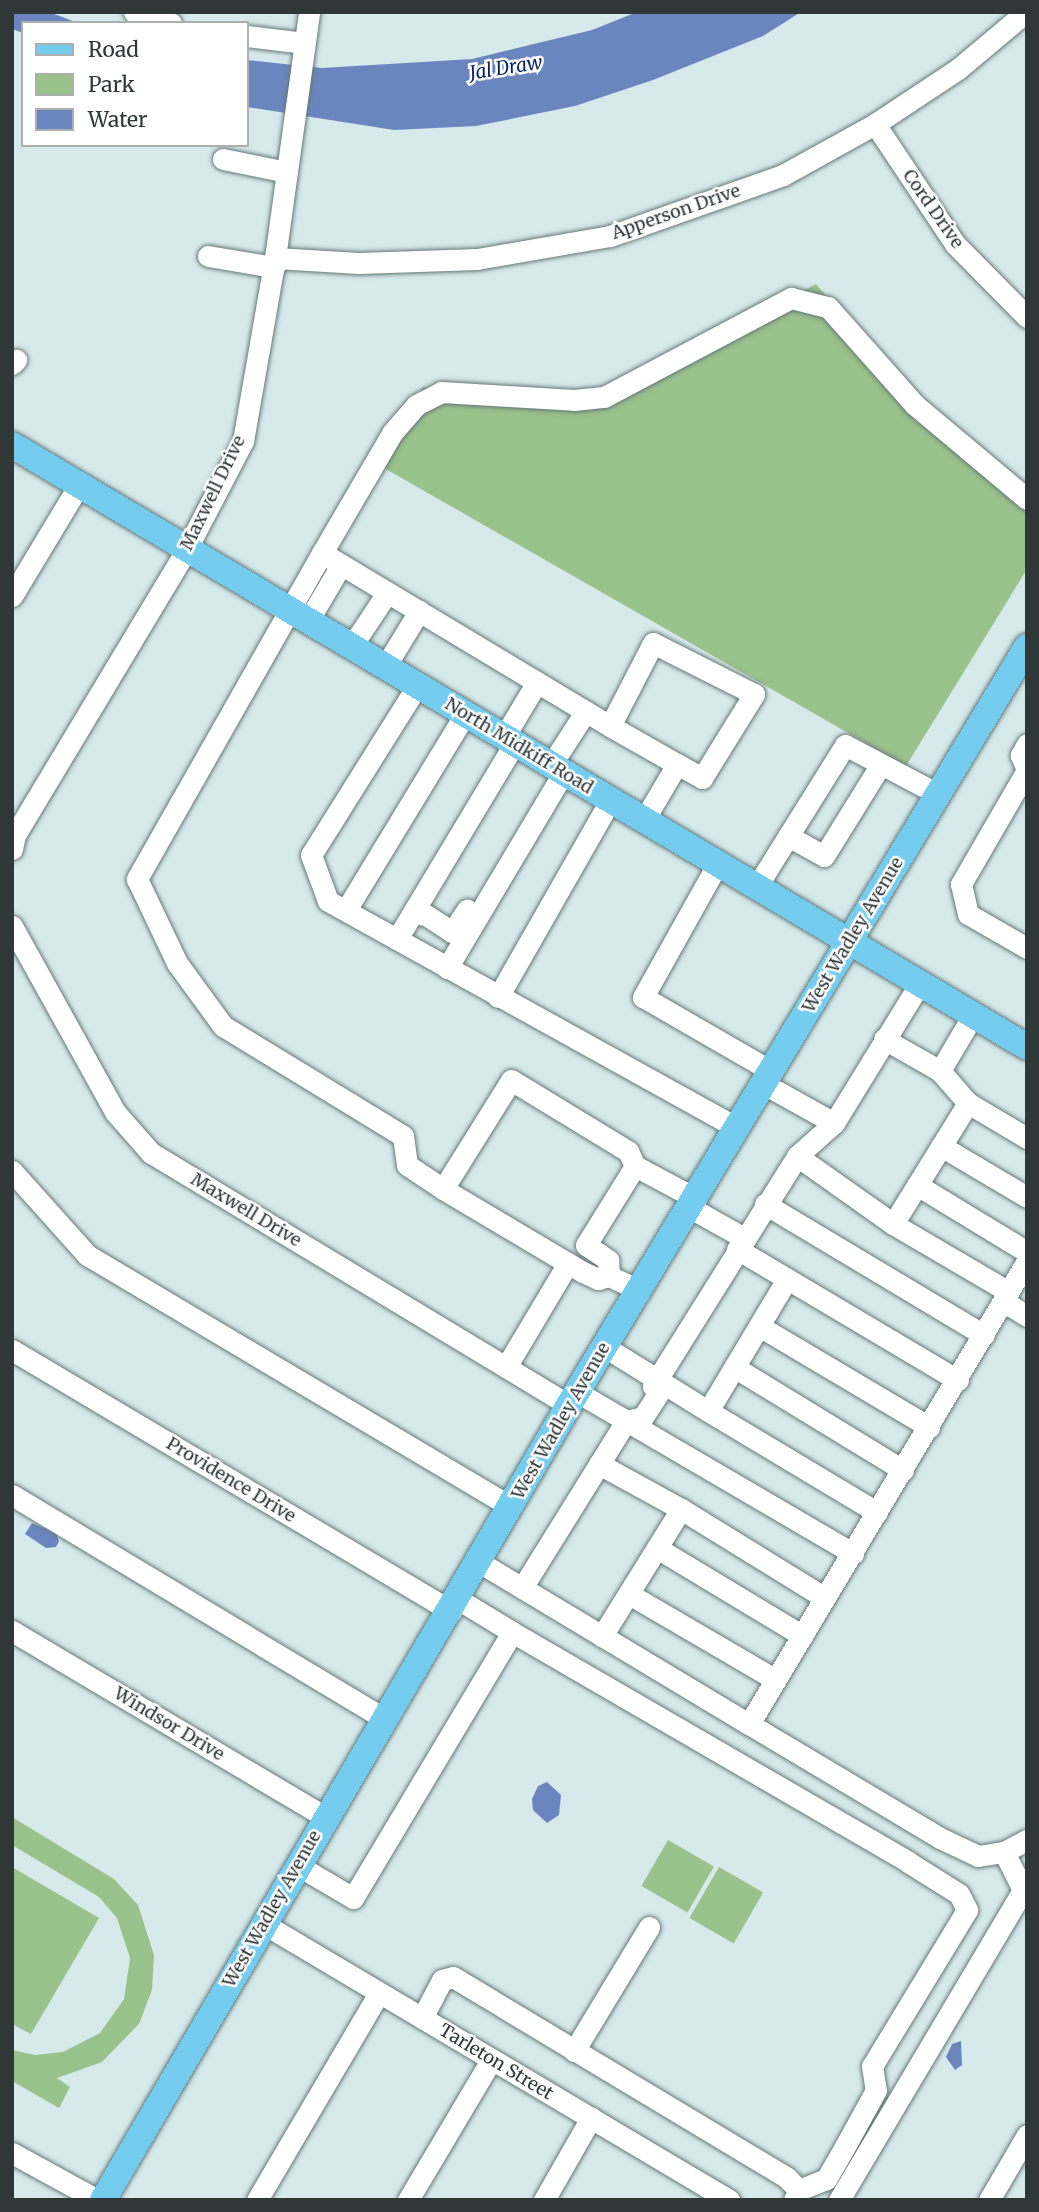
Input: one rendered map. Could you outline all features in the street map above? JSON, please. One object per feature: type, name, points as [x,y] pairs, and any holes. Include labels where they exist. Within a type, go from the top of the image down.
[{"type":"main road","name":"North Midkiff Road","points":[[12,446],[1027,1047]]},
{"type":"main road","name":"West Wadley Avenue","points":[[100,2200],[454,1605],[573,1399],[1027,646]]},
{"type":"street","points":[[134,12],[164,21]]},
{"type":"street","name":"Maxwell Drive","points":[[12,849],[15,835],[186,550],[243,441],[275,262],[310,12]]},
{"type":"street","name":"Apperson Drive","points":[[208,256],[275,262],[359,263],[477,259],[610,236],[783,175],[876,124],[958,69],[1026,12]]},
{"type":"street","points":[[248,36],[305,43]]},
{"type":"street","name":"Cord Drive","points":[[876,124],[955,244],[1027,317]]},
{"type":"street","points":[[223,159],[287,172]]},
{"type":"street","points":[[298,616],[322,553],[392,433],[416,405],[441,392],[574,400],[604,397],[791,298],[828,307],[915,405],[1027,499]]},
{"type":"street","points":[[12,596],[79,485]]},
{"type":"street","points":[[322,553],[610,726],[702,778],[754,694],[653,643],[610,726]]},
{"type":"street","points":[[341,565],[298,616],[137,879],[177,963],[223,1026],[403,1136],[407,1165],[443,1189],[598,1279],[609,1276],[639,1290]]},
{"type":"street","points":[[351,647],[387,593]]},
{"type":"street","points":[[385,667],[419,611]]},
{"type":"street","points":[[397,939],[415,914],[510,740],[537,682]]},
{"type":"street","points":[[417,686],[311,855],[328,901],[737,1128]]},
{"type":"street","points":[[447,968],[536,820],[586,711]]},
{"type":"street","points":[[346,910],[465,714]]},
{"type":"street","points":[[1027,744],[1021,755],[1027,770],[961,884],[968,914],[1027,948]]},
{"type":"street","points":[[757,886],[845,745],[938,794]]},
{"type":"street","points":[[644,820],[677,764]]},
{"type":"street","points":[[788,836],[824,856],[881,764]]},
{"type":"street","points":[[498,997],[610,801]]},
{"type":"street","points":[[415,914],[426,915],[452,932],[525,823],[536,820]]},
{"type":"street","points":[[718,863],[643,997],[834,1123]]},
{"type":"street","name":"Maxwell Drive","points":[[12,926],[115,1112],[151,1153],[506,1367],[626,1421],[853,1553]]},
{"type":"street","points":[[522,1588],[626,1421],[643,1417],[658,1394],[653,1386],[797,1156],[834,1123],[920,983]]},
{"type":"street","points":[[940,1071],[972,1015]]},
{"type":"street","points":[[884,1039],[940,1071],[968,1103],[1027,1138]]},
{"type":"street","points":[[443,1189],[511,1080],[628,1151],[635,1166],[692,1202],[787,1279],[958,1380]]},
{"type":"street","points":[[893,1224],[968,1103]]},
{"type":"street","points":[[941,1146],[1027,1197]]},
{"type":"street","points":[[797,1156],[893,1224],[1006,1297],[1027,1316]]},
{"type":"street","points":[[609,1276],[608,1260],[586,1245],[635,1166]]},
{"type":"street","points":[[12,1171],[87,1255],[511,1507]]},
{"type":"street","points":[[917,1185],[1027,1252]]},
{"type":"street","points":[[765,1205],[984,1335]]},
{"type":"street","points":[[749,1724],[958,1380],[1027,1261]]},
{"type":"street","points":[[506,1367],[568,1263]]},
{"type":"street","points":[[708,1411],[787,1279]]},
{"type":"street","points":[[759,1326],[929,1427]]},
{"type":"street","points":[[605,1347],[877,1512]]},
{"type":"street","name":"Providence Drive","points":[[12,1350],[454,1605],[512,1632],[959,1894],[967,1910],[872,2066],[876,2090],[826,2179],[797,2195]]},
{"type":"street","points":[[734,1367],[903,1470]]},
{"type":"street","points":[[599,1464],[681,1509],[825,1598]]},
{"type":"street","points":[[12,1495],[385,1719]]},
{"type":"street","points":[[602,1636],[681,1509]]},
{"type":"street","points":[[657,1548],[803,1636]]},
{"type":"street","points":[[479,1562],[940,1838],[978,1856],[1004,1852],[1027,1840]]},
{"type":"street","points":[[629,1594],[776,1680]]},
{"type":"street","name":"Windsor Drive","points":[[12,1632],[325,1818]]},
{"type":"street","points":[[297,1865],[353,1898],[512,1632]]},
{"type":"street","points":[[839,2200],[1025,1887],[1004,1852]]},
{"type":"street","name":"Tarleton Street","points":[[264,1924],[591,2118],[705,2194],[729,2200]]},
{"type":"street","points":[[574,2051],[649,1927]]},
{"type":"street","points":[[422,2018],[442,1980],[453,1977],[787,2178],[797,2195]]},
{"type":"street","points":[[257,2200],[379,1993]]},
{"type":"street","points":[[408,2200],[491,2060]]},
{"type":"street","points":[[544,2200],[591,2118]]},
{"type":"street","points":[[989,2200],[1027,2135]]},
{"type":"street","points":[[12,2154],[100,2200]]},
{"type":"green space","points":[[816,284],[922,407],[1027,497],[1027,569],[906,766],[377,464],[423,387],[605,395]]},
{"type":"green space","points":[[12,1817],[114,1879],[138,1905],[154,1955],[152,1990],[139,2024],[102,2062],[57,2078],[70,2087],[59,2108],[12,2081],[12,2050],[35,2055],[63,2052],[100,2033],[124,1999],[130,1958],[117,1918],[99,1897],[12,1845]]},
{"type":"green space","points":[[668,1840],[714,1866],[687,1912],[642,1886]]},
{"type":"green space","points":[[12,1867],[99,1918],[31,2034],[12,2024]]},
{"type":"green space","points":[[719,1867],[763,1892],[734,1944],[690,1918]]},
{"type":"water","points":[[12,12],[49,12],[73,21],[21,21],[21,32],[12,29]]},
{"type":"water","name":"Jal Draw","points":[[637,12],[801,12],[763,36],[653,80],[575,106],[476,126],[394,130],[248,107],[248,60],[322,68],[472,59],[592,30]]},
{"type":"water","points":[[32,1523],[56,1533],[59,1541],[56,1547],[46,1548],[25,1534]]},
{"type":"water","points":[[547,1782],[561,1795],[559,1815],[547,1823],[533,1810],[532,1799],[538,1786]]},
{"type":"water","points":[[961,2041],[962,2065],[955,2070],[946,2057],[952,2044]]}]
